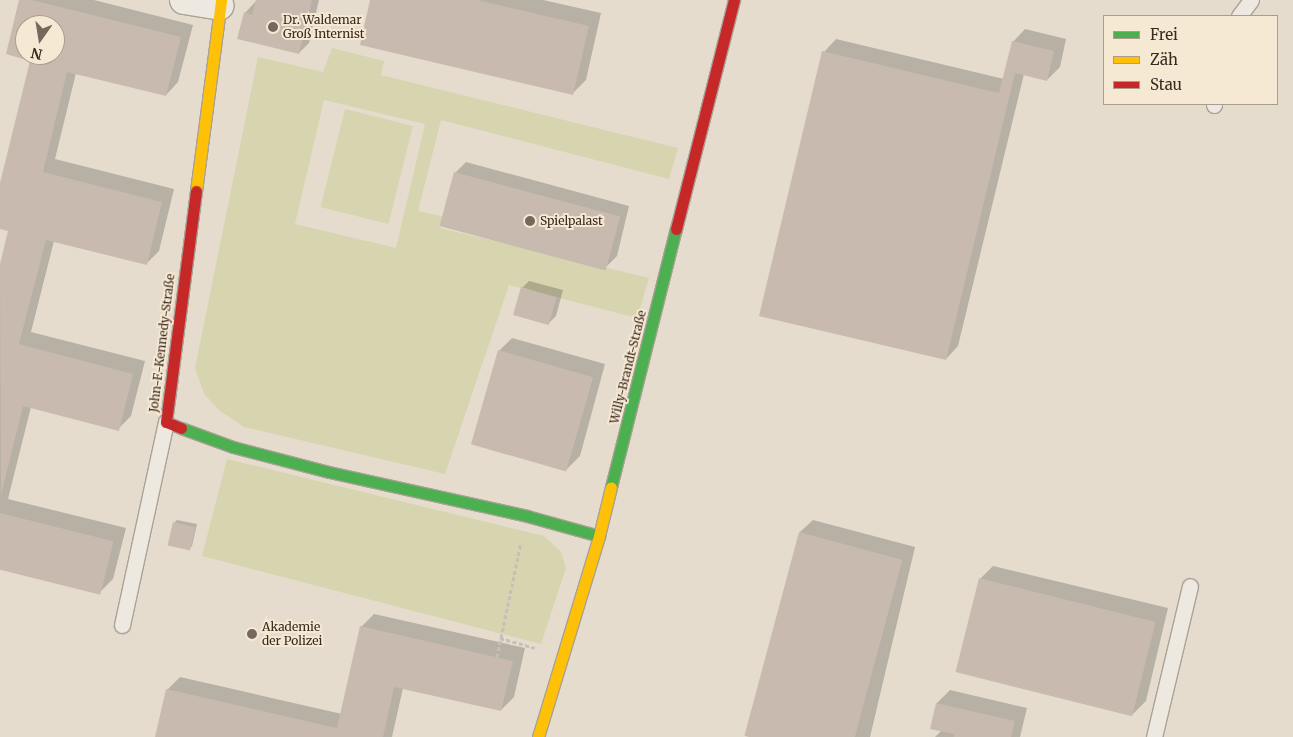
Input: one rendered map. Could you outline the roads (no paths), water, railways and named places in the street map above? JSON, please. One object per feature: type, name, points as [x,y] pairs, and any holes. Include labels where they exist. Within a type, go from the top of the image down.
[{"type":"street","points":[[184,0],[220,3]]},
{"type":"street","name":"Willy-Brandt-Straße","points":[[538,737],[599,536],[734,0]]},
{"type":"street","name":"John-F.-Kennedy-Straße","points":[[220,3],[166,422],[233,447],[329,472],[526,516],[599,536]]},
{"type":"lane","points":[[1240,15],[1251,0]]},
{"type":"lane","points":[[122,624],[166,422]]},
{"type":"lane","points":[[1154,737],[1190,586]]},
{"type":"place","name":"Dr. Waldemar Groß Internist","points":[[273,27]]},
{"type":"place","name":"Spielpalast","points":[[530,221]]},
{"type":"place","name":"Akademie der Polizei","points":[[252,634]]}]
